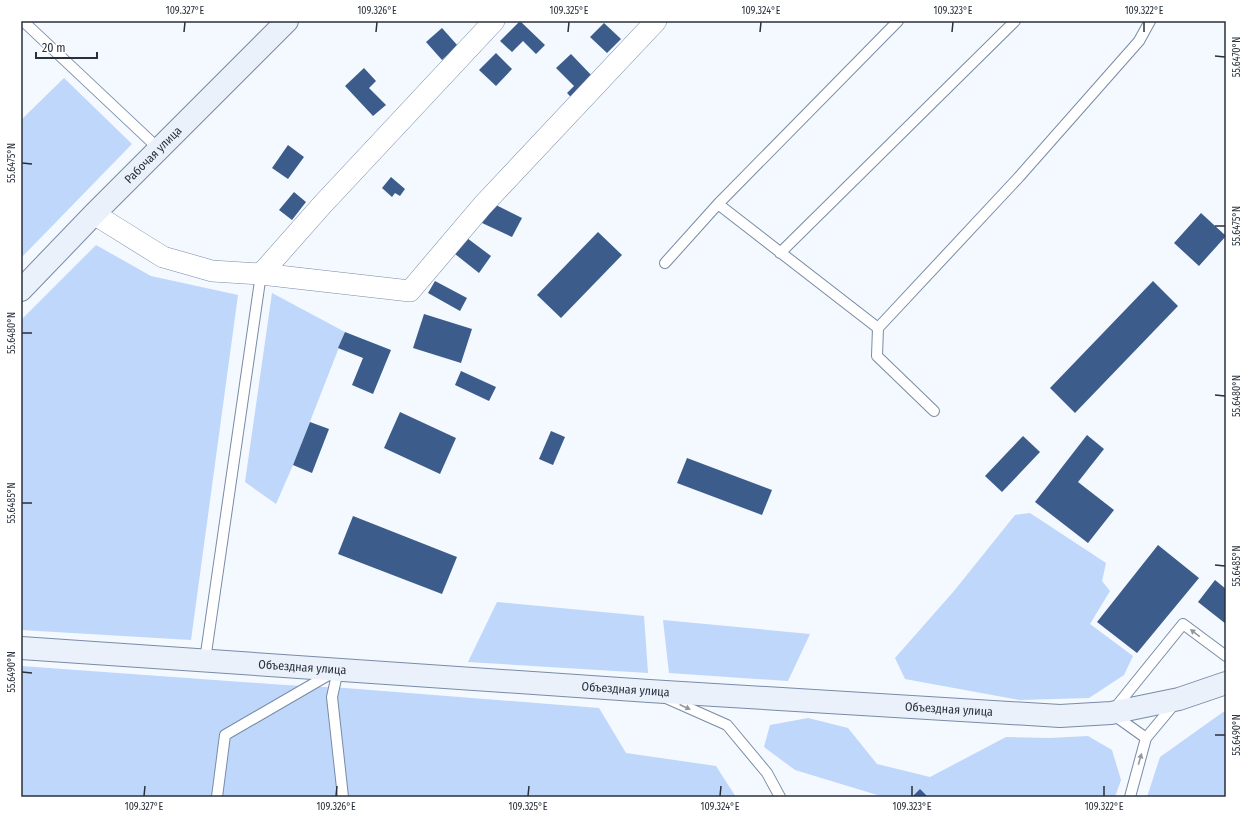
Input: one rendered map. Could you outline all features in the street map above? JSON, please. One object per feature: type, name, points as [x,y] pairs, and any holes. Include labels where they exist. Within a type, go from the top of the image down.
[{"type":"main road","name":"Рабочая улица","points":[[21,290],[94,214],[287,21]]},
{"type":"main road","name":"Объездная улица","points":[[21,648],[649,691],[1060,716],[1110,713],[1179,698],[1226,683]]},
{"type":"street","points":[[261,274],[322,205],[494,21]]},
{"type":"street","points":[[94,214],[164,257],[212,270],[410,291],[483,205],[656,21]]},
{"type":"lane","points":[[24,21],[159,149]]},
{"type":"lane","points":[[665,263],[718,204],[898,21]]},
{"type":"lane","points":[[780,253],[1015,21]]},
{"type":"lane","points":[[934,410],[876,356],[878,328],[1019,177],[1139,41],[1150,21]]},
{"type":"lane","points":[[718,204],[878,328]]},
{"type":"lane","points":[[205,660],[261,274]]},
{"type":"lane","points":[[1146,738],[1110,713],[1183,624],[1226,656]]},
{"type":"lane","points":[[217,797],[225,735],[338,670]]},
{"type":"lane","points":[[338,670],[332,697],[343,797]]},
{"type":"lane","points":[[649,691],[727,725],[767,773],[780,797]]},
{"type":"lane","points":[[1130,797],[1146,738],[1179,698]]},
{"type":"shaded area","points":[[64,78],[132,144],[21,258],[21,120]]},
{"type":"shaded area","points":[[96,245],[151,276],[238,295],[191,640],[21,630],[21,320]]},
{"type":"shaded area","points":[[272,293],[345,332],[293,465],[276,504],[245,482]]},
{"type":"shaded area","points":[[1030,513],[1106,563],[1102,581],[1110,591],[1090,624],[1133,656],[1124,675],[1089,698],[1020,700],[905,679],[895,658],[954,591],[1015,515]]},
{"type":"shaded area","points":[[497,602],[644,616],[648,673],[468,662]]},
{"type":"shaded area","points":[[663,620],[810,634],[788,681],[669,673]]},
{"type":"shaded area","points":[[21,666],[345,688],[599,708],[626,753],[716,766],[736,797],[21,797]]},
{"type":"shaded area","points":[[1226,710],[1226,797],[1147,797],[1160,757]]},
{"type":"shaded area","points":[[808,718],[848,728],[877,764],[930,777],[1006,737],[1050,738],[1088,736],[1112,750],[1121,780],[1115,797],[928,797],[920,790],[912,797],[884,797],[795,770],[764,747],[770,725]]},
{"type":"building","points":[[520,21],[545,45],[536,54],[523,41],[512,52],[500,41]]},
{"type":"building","points":[[604,23],[621,39],[607,53],[590,37]]},
{"type":"building","points":[[442,28],[458,46],[442,60],[426,42]]},
{"type":"building","points":[[496,53],[512,69],[496,86],[479,70]]},
{"type":"building","points":[[571,54],[594,78],[573,99],[567,93],[574,86],[556,68]]},
{"type":"building","points":[[364,68],[376,81],[369,88],[386,105],[373,116],[345,86]]},
{"type":"building","points":[[288,145],[304,157],[288,179],[272,168]]},
{"type":"building","points":[[391,177],[405,189],[400,196],[395,193],[392,197],[382,188]]},
{"type":"building","points":[[294,192],[306,202],[292,220],[279,210]]},
{"type":"building","points":[[492,203],[522,218],[512,237],[482,223]]},
{"type":"building","points":[[1201,213],[1226,236],[1199,266],[1174,243]]},
{"type":"building","points":[[598,232],[622,255],[561,318],[537,295]]},
{"type":"building","points":[[467,238],[491,256],[479,273],[455,254]]},
{"type":"building","points":[[435,281],[467,298],[460,311],[428,293]]},
{"type":"building","points":[[1153,281],[1178,306],[1075,413],[1050,388]]},
{"type":"building","points":[[424,314],[472,329],[461,363],[413,348]]},
{"type":"building","points":[[345,332],[391,350],[373,394],[352,385],[363,358],[338,348]]},
{"type":"building","points":[[461,371],[496,387],[489,401],[455,385]]},
{"type":"building","points":[[400,412],[456,438],[440,474],[384,448]]},
{"type":"building","points":[[310,422],[329,429],[312,473],[293,465]]},
{"type":"building","points":[[551,431],[565,437],[553,465],[539,459]]},
{"type":"building","points":[[1087,435],[1104,449],[1078,482],[1114,510],[1088,543],[1035,502]]},
{"type":"building","points":[[1023,436],[1040,452],[1002,492],[985,476]]},
{"type":"building","points":[[687,458],[772,490],[762,515],[677,483]]},
{"type":"building","points":[[353,516],[457,557],[442,594],[338,554]]},
{"type":"building","points":[[1158,545],[1199,578],[1137,653],[1097,622]]},
{"type":"building","points":[[1215,580],[1226,589],[1226,624],[1198,602]]},
{"type":"building","points":[[920,789],[928,797],[912,797]]}]
